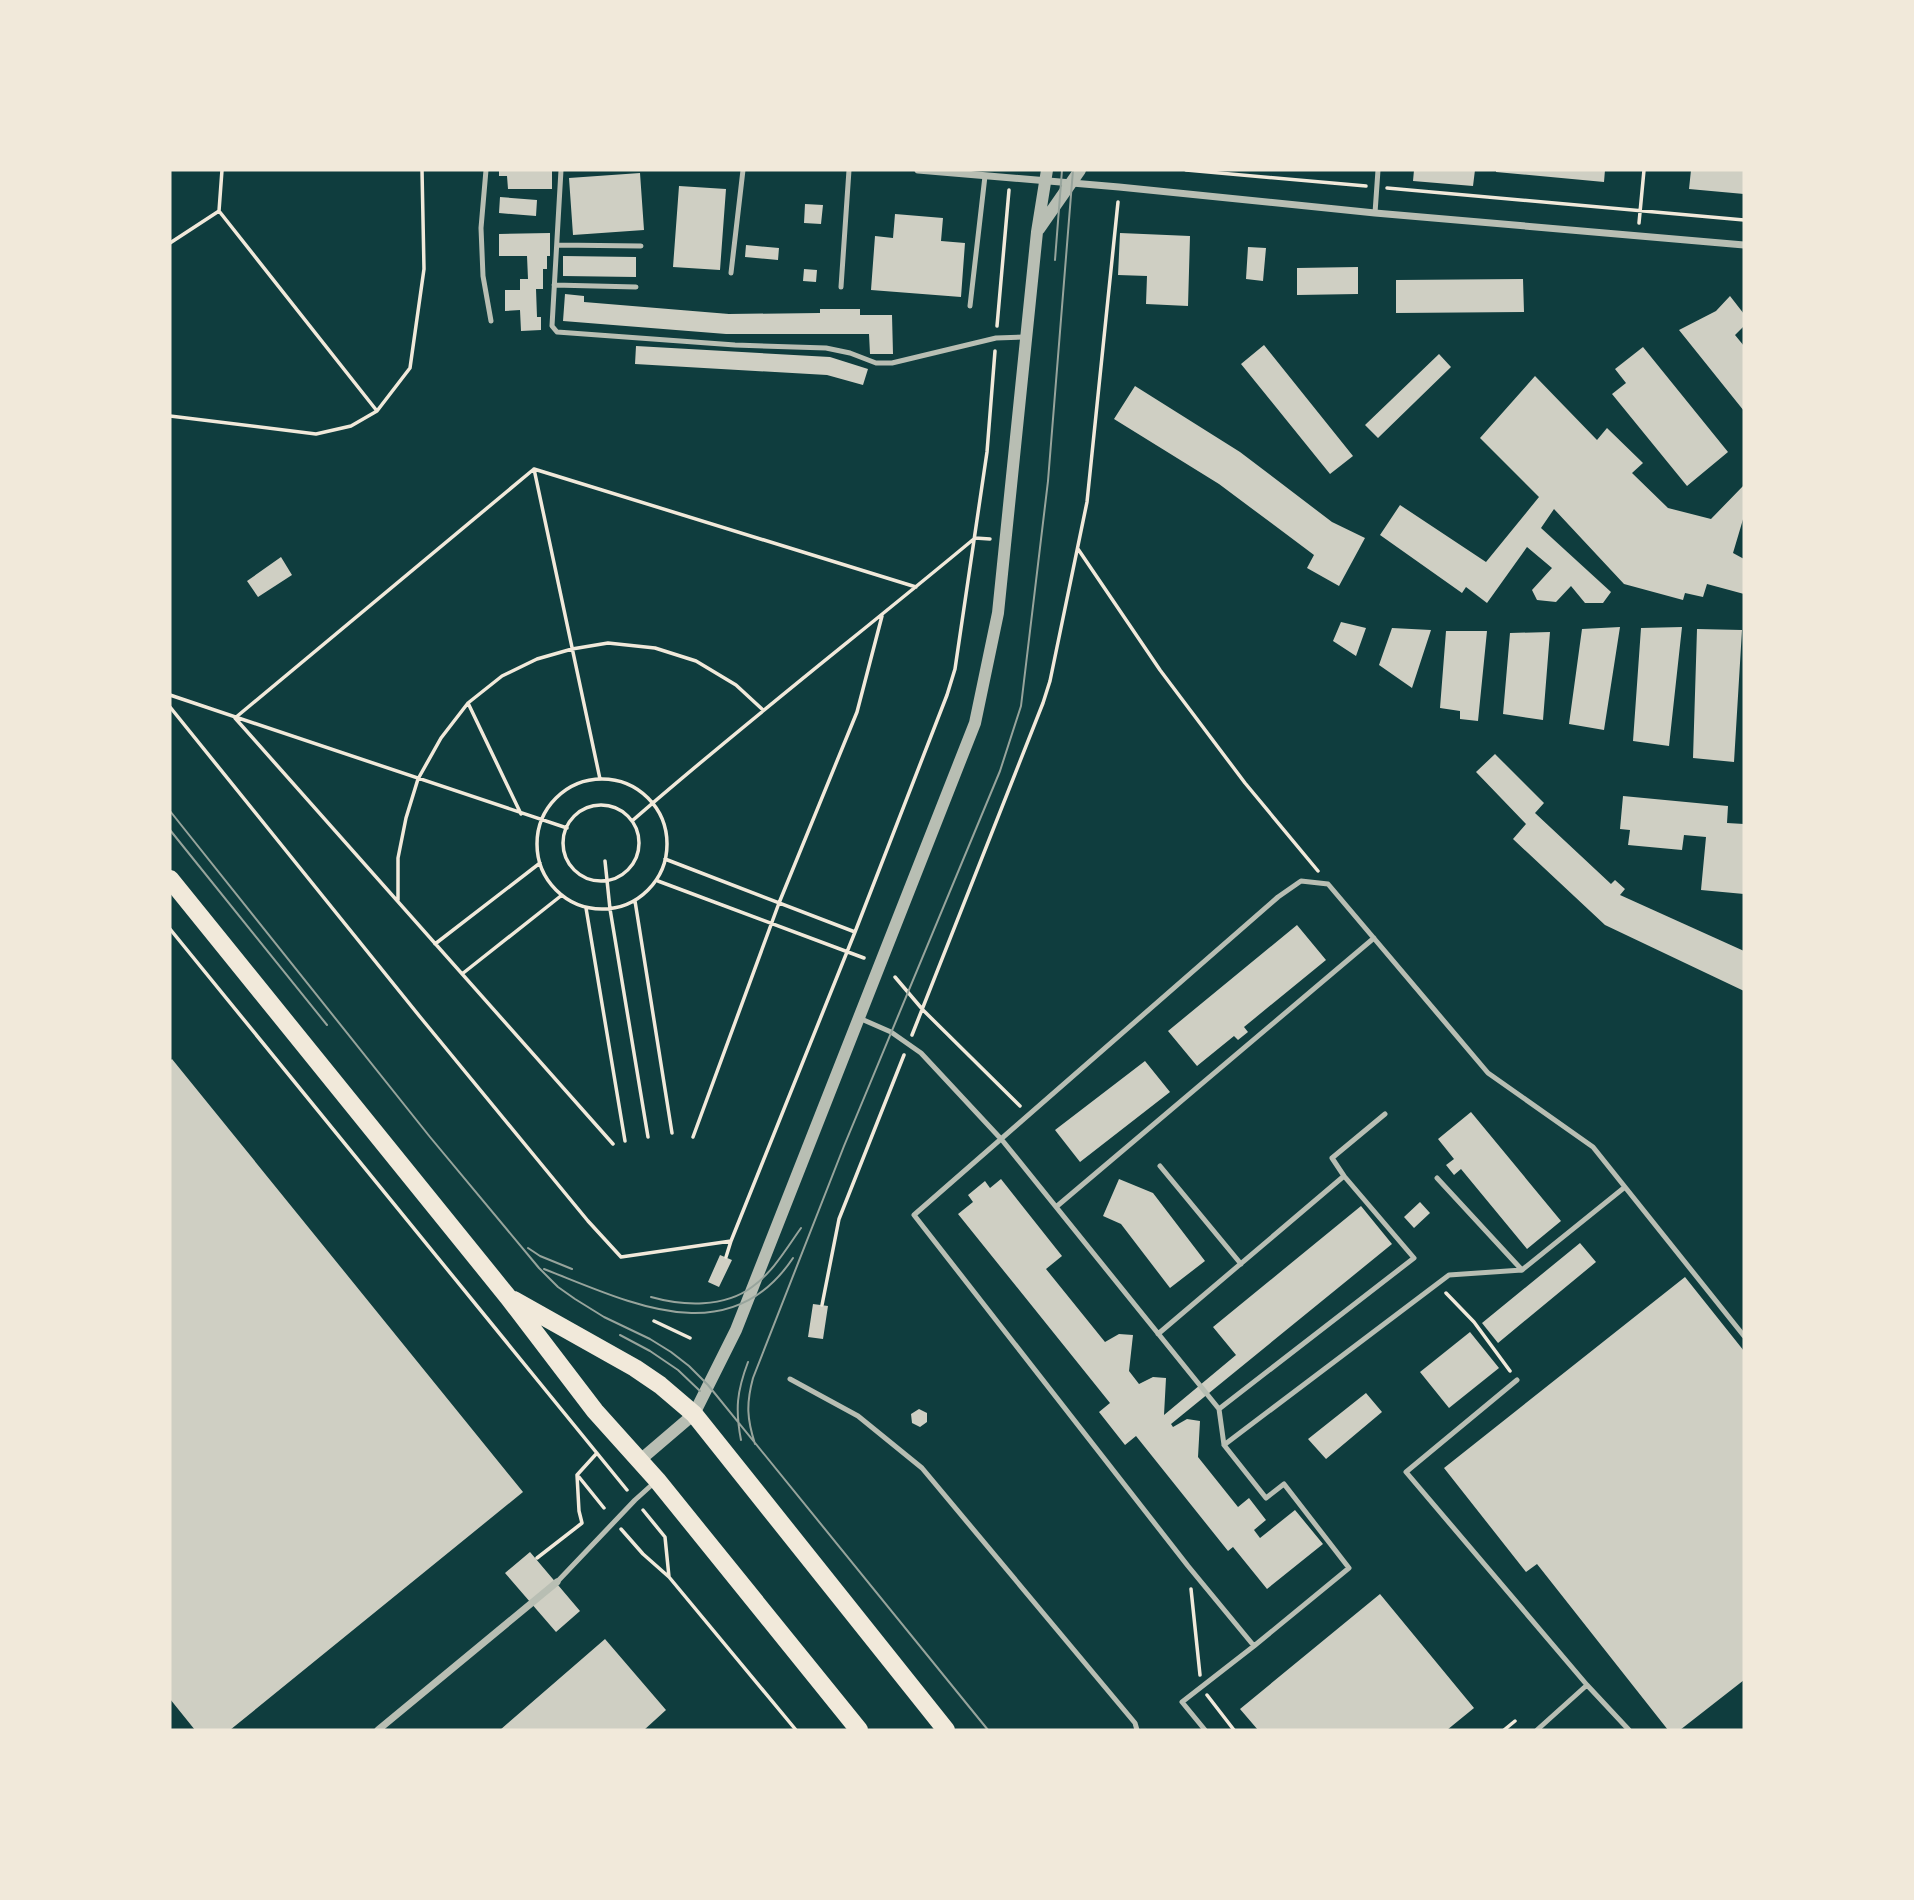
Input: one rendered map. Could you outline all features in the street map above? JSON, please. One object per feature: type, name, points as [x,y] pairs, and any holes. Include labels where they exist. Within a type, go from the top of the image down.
[{"type":"main road","points":[[170,879],[508,1297],[595,1410],[657,1480],[859,1730]]},
{"type":"main road","points":[[508,1297],[635,1368],[694,1414],[946,1730]]},
{"type":"street","points":[[918,170],[985,176],[1047,175],[1072,183],[1374,213],[1744,245]]},
{"type":"street","points":[[1037,232],[1080,170]]},
{"type":"street","points":[[639,1461],[694,1414],[736,1330],[975,723],[998,613],[1037,232],[1047,175]]},
{"type":"street","points":[[378,1730],[557,1582]]},
{"type":"lane","points":[[486,170],[481,228],[483,276],[491,321]]},
{"type":"lane","points":[[561,170],[552,326],[557,332],[735,345],[826,348],[850,353],[876,363],[892,363],[996,338],[1026,337]]},
{"type":"lane","points":[[731,273],[743,170]]},
{"type":"lane","points":[[841,288],[849,170]]},
{"type":"lane","points":[[1374,213],[1378,170]]},
{"type":"lane","points":[[970,306],[985,176]]},
{"type":"lane","points":[[557,245],[642,246]]},
{"type":"lane","points":[[555,285],[636,287]]},
{"type":"lane","points":[[1255,1646],[1188,1566],[914,1214],[1278,897],[1301,881],[1328,884],[1488,1073],[1593,1147],[1744,1336]]},
{"type":"lane","points":[[1056,1207],[1374,938]]},
{"type":"lane","points":[[859,1018],[891,1032],[921,1053],[1002,1140],[1219,1409],[1224,1445],[1266,1498],[1284,1485],[1349,1568],[1182,1702],[1205,1730]]},
{"type":"lane","points":[[1219,1409],[1414,1258],[1344,1176],[1332,1158],[1385,1114]]},
{"type":"lane","points":[[1160,1166],[1241,1264]]},
{"type":"lane","points":[[1158,1334],[1344,1176]]},
{"type":"lane","points":[[1437,1178],[1522,1270]]},
{"type":"lane","points":[[1224,1445],[1449,1275],[1522,1270],[1625,1188]]},
{"type":"lane","points":[[790,1379],[858,1416],[922,1468],[1135,1723],[1137,1730]]},
{"type":"lane","points":[[1517,1380],[1406,1472],[1587,1685],[1629,1730]]},
{"type":"lane","points":[[557,1582],[657,1480]]},
{"type":"lane","points":[[1537,1730],[1587,1685]]},
{"type":"path","points":[[222,170],[219,211],[377,411]]},
{"type":"path","points":[[170,416],[316,434],[351,426],[377,411],[410,368],[424,269],[422,170]]},
{"type":"path","points":[[1186,170],[1744,220]]},
{"type":"path","points":[[1638,236],[1644,170]]},
{"type":"path","points":[[726,1257],[855,932],[955,669],[987,452],[1010,189]]},
{"type":"path","points":[[822,1305],[839,1219],[1050,681],[1087,502],[1118,202]]},
{"type":"path","points":[[170,243],[219,211]]},
{"type":"path","points":[[534,469],[916,587]]},
{"type":"path","points":[[534,469],[600,779]]},
{"type":"path","points":[[235,719],[534,469]]},
{"type":"path","points":[[632,821],[763,710],[975,538]]},
{"type":"path","points":[[1077,548],[1176,691],[1245,783],[1328,884]]},
{"type":"path","points":[[693,1137],[779,903],[857,712],[882,616]]},
{"type":"path","points":[[398,902],[398,858],[418,779],[441,738],[468,703],[502,676],[537,659],[572,649],[608,643],[655,648],[696,661],[736,685],[763,710]]},
{"type":"path","points":[[170,695],[235,719],[567,828]]},
{"type":"path","points":[[468,703],[521,814]]},
{"type":"path","points":[[170,707],[456,1060],[621,1258],[732,1241]]},
{"type":"path","points":[[235,719],[613,1144]]},
{"type":"path","points":[[600,779],[623,782],[639,790],[653,803],[662,818],[666,838],[665,859],[657,881],[635,901],[610,909],[585,907],[562,895],[550,882],[540,863],[536,841],[552,802],[580,783],[600,779]]},
{"type":"path","points":[[593,806],[613,807],[632,821],[638,834],[638,855],[619,877],[607,881],[588,879],[568,862],[564,850],[567,828],[572,819],[582,811],[593,806]]},
{"type":"path","points":[[665,859],[855,932]]},
{"type":"path","points":[[606,861],[610,909],[648,1137]]},
{"type":"path","points":[[435,944],[540,863]]},
{"type":"path","points":[[657,881],[864,958]]},
{"type":"path","points":[[462,974],[562,895]]},
{"type":"path","points":[[635,901],[672,1133]]},
{"type":"path","points":[[585,907],[625,1141]]},
{"type":"path","points":[[170,929],[665,1536],[669,1577]]},
{"type":"path","points":[[895,978],[923,1010],[1029,1115]]},
{"type":"path","points":[[1438,1284],[1474,1322],[1517,1380]]},
{"type":"path","points":[[654,1321],[690,1338]]},
{"type":"path","points":[[537,1558],[582,1523],[577,1475],[597,1453]]},
{"type":"path","points":[[577,1475],[604,1508]]},
{"type":"path","points":[[620,1527],[669,1577],[796,1730]]},
{"type":"path","points":[[1188,1566],[1201,1688],[1234,1730]]},
{"type":"path","points":[[1504,1730],[1515,1721]]},
{"type":"building","points":[[499,170],[552,170],[552,189],[508,189],[507,176],[499,176]]},
{"type":"building","points":[[1414,170],[1475,170],[1473,186],[1413,181]]},
{"type":"building","points":[[1496,170],[1605,170],[1604,182]]},
{"type":"building","points":[[1691,170],[1744,170],[1744,194],[1689,189]]},
{"type":"building","points":[[640,173],[644,230],[573,235],[569,178]]},
{"type":"building","points":[[679,186],[726,189],[720,270],[673,267]]},
{"type":"building","points":[[500,197],[537,200],[536,216],[499,213]]},
{"type":"building","points":[[805,204],[823,205],[821,224],[804,223]]},
{"type":"building","points":[[895,214],[943,218],[941,241],[965,243],[961,297],[871,290],[875,236],[893,238]]},
{"type":"building","points":[[550,233],[550,256],[547,256],[547,269],[543,269],[543,289],[536,289],[537,317],[541,317],[541,330],[521,331],[520,310],[505,311],[505,290],[520,290],[520,279],[528,279],[527,256],[499,256],[499,234]]},
{"type":"building","points":[[1120,233],[1190,236],[1188,306],[1146,304],[1147,276],[1118,275]]},
{"type":"building","points":[[746,245],[779,248],[778,260],[745,257]]},
{"type":"building","points":[[1248,247],[1266,248],[1263,281],[1246,279]]},
{"type":"building","points":[[563,256],[636,257],[636,277],[563,276]]},
{"type":"building","points":[[1358,267],[1358,294],[1297,295],[1297,268]]},
{"type":"building","points":[[804,269],[817,270],[816,282],[803,281]]},
{"type":"building","points":[[1523,279],[1524,312],[1396,313],[1396,280]]},
{"type":"building","points":[[565,294],[584,296],[584,302],[729,314],[820,313],[820,309],[860,309],[860,315],[892,315],[893,354],[870,354],[869,334],[726,334],[563,321]]},
{"type":"building","points":[[1730,296],[1744,314],[1744,326],[1735,335],[1744,346],[1744,411],[1679,330],[1716,311]]},
{"type":"building","points":[[1264,345],[1353,456],[1330,474],[1241,364]]},
{"type":"building","points":[[636,346],[830,357],[868,369],[863,385],[827,375],[635,364]]},
{"type":"building","points":[[1643,347],[1728,452],[1687,486],[1612,394],[1626,383],[1615,369]]},
{"type":"building","points":[[1439,354],[1451,367],[1378,438],[1365,425]]},
{"type":"building","points":[[1535,376],[1597,440],[1607,428],[1643,463],[1632,473],[1668,508],[1711,519],[1744,485],[1744,516],[1733,553],[1744,559],[1744,594],[1707,584],[1703,597],[1685,593],[1683,600],[1624,584],[1554,509],[1541,528],[1611,592],[1603,603],[1585,603],[1571,586],[1556,602],[1537,600],[1532,590],[1552,568],[1527,547],[1487,603],[1466,587],[1462,593],[1380,535],[1400,505],[1486,562],[1539,497],[1480,438]]},
{"type":"building","points":[[1135,386],[1240,452],[1332,522],[1365,538],[1339,586],[1307,568],[1314,555],[1219,484],[1114,419]]},
{"type":"building","points":[[281,557],[292,575],[258,597],[247,581]]},
{"type":"building","points":[[1341,622],[1366,628],[1356,656],[1333,641]]},
{"type":"building","points":[[1620,627],[1604,730],[1569,724],[1582,629]]},
{"type":"building","points":[[1682,627],[1669,746],[1633,741],[1641,628]]},
{"type":"building","points":[[1392,628],[1431,630],[1412,688],[1379,665]]},
{"type":"building","points":[[1697,629],[1742,630],[1734,762],[1693,758]]},
{"type":"building","points":[[1446,631],[1487,631],[1478,721],[1460,719],[1460,711],[1440,708]]},
{"type":"building","points":[[1550,632],[1543,720],[1503,714],[1510,633]]},
{"type":"building","points":[[1495,754],[1544,803],[1535,813],[1611,884],[1615,880],[1625,889],[1620,895],[1744,951],[1744,991],[1605,925],[1513,839],[1526,824],[1476,772]]},
{"type":"building","points":[[1623,796],[1728,806],[1727,823],[1744,824],[1744,894],[1701,890],[1706,837],[1684,835],[1682,850],[1628,845],[1630,830],[1620,829]]},
{"type":"building","points":[[1297,925],[1326,960],[1244,1027],[1248,1032],[1238,1040],[1234,1036],[1197,1066],[1168,1031]]},
{"type":"building","points":[[172,1059],[523,1492],[230,1730],[195,1730],[170,1699]]},
{"type":"building","points":[[1145,1061],[1170,1092],[1080,1162],[1055,1130]]},
{"type":"building","points":[[1471,1112],[1561,1221],[1527,1249],[1461,1169],[1454,1175],[1446,1165],[1454,1159],[1438,1139]]},
{"type":"building","points":[[1001,1179],[1062,1256],[1046,1269],[1105,1342],[1119,1334],[1133,1335],[1129,1371],[1139,1384],[1153,1377],[1166,1378],[1164,1415],[1236,1355],[1213,1327],[1361,1206],[1392,1244],[1171,1424],[1173,1427],[1187,1419],[1200,1421],[1198,1457],[1238,1507],[1249,1498],[1266,1520],[1254,1530],[1260,1538],[1295,1510],[1323,1544],[1267,1589],[1233,1547],[1228,1551],[1136,1436],[1125,1445],[1099,1412],[1110,1403],[958,1214],[973,1202],[968,1195],[985,1181],[990,1188]]},
{"type":"building","points":[[1119,1179],[1153,1193],[1205,1261],[1170,1288],[1121,1224],[1103,1216]]},
{"type":"building","points":[[1420,1202],[1430,1213],[1414,1228],[1404,1217]]},
{"type":"building","points":[[1580,1243],[1596,1262],[1498,1343],[1482,1323]]},
{"type":"building","points":[[720,1255],[732,1260],[719,1287],[708,1282]]},
{"type":"building","points":[[1685,1277],[1744,1351],[1744,1680],[1680,1730],[1668,1730],[1537,1564],[1526,1572],[1444,1468]]},
{"type":"building","points":[[813,1304],[828,1306],[823,1339],[808,1337]]},
{"type":"building","points":[[1470,1332],[1499,1368],[1449,1408],[1420,1372]]},
{"type":"building","points":[[1366,1393],[1382,1412],[1326,1459],[1308,1439]]},
{"type":"building","points":[[919,1409],[927,1413],[927,1422],[920,1427],[912,1423],[911,1414]]},
{"type":"building","points":[[530,1552],[580,1611],[556,1632],[505,1573]]},
{"type":"building","points":[[1380,1594],[1474,1708],[1447,1730],[1258,1730],[1240,1709]]},
{"type":"building","points":[[605,1639],[666,1710],[644,1730],[500,1730]]},
{"type":"tram line","points":[[1055,260],[1062,170]]},
{"type":"tram line","points":[[755,1444],[748,1411],[753,1378],[844,1146],[1000,771],[1021,706],[1048,481],[1073,170]]},
{"type":"tram line","points":[[170,811],[430,1137],[539,1268],[575,1299],[671,1352],[708,1385],[988,1730]]},
{"type":"tram line","points":[[170,830],[327,1025]]},
{"type":"tram line","points":[[651,1297],[676,1302],[703,1303],[741,1294],[752,1287],[779,1260],[801,1228]]},
{"type":"tram line","points":[[528,1248],[572,1269]]},
{"type":"tram line","points":[[544,1269],[643,1305],[676,1312],[709,1312],[739,1305],[767,1287],[793,1258]]},
{"type":"tram line","points":[[620,1335],[678,1370],[700,1391]]},
{"type":"tram line","points":[[741,1440],[738,1400],[748,1362]]}]
